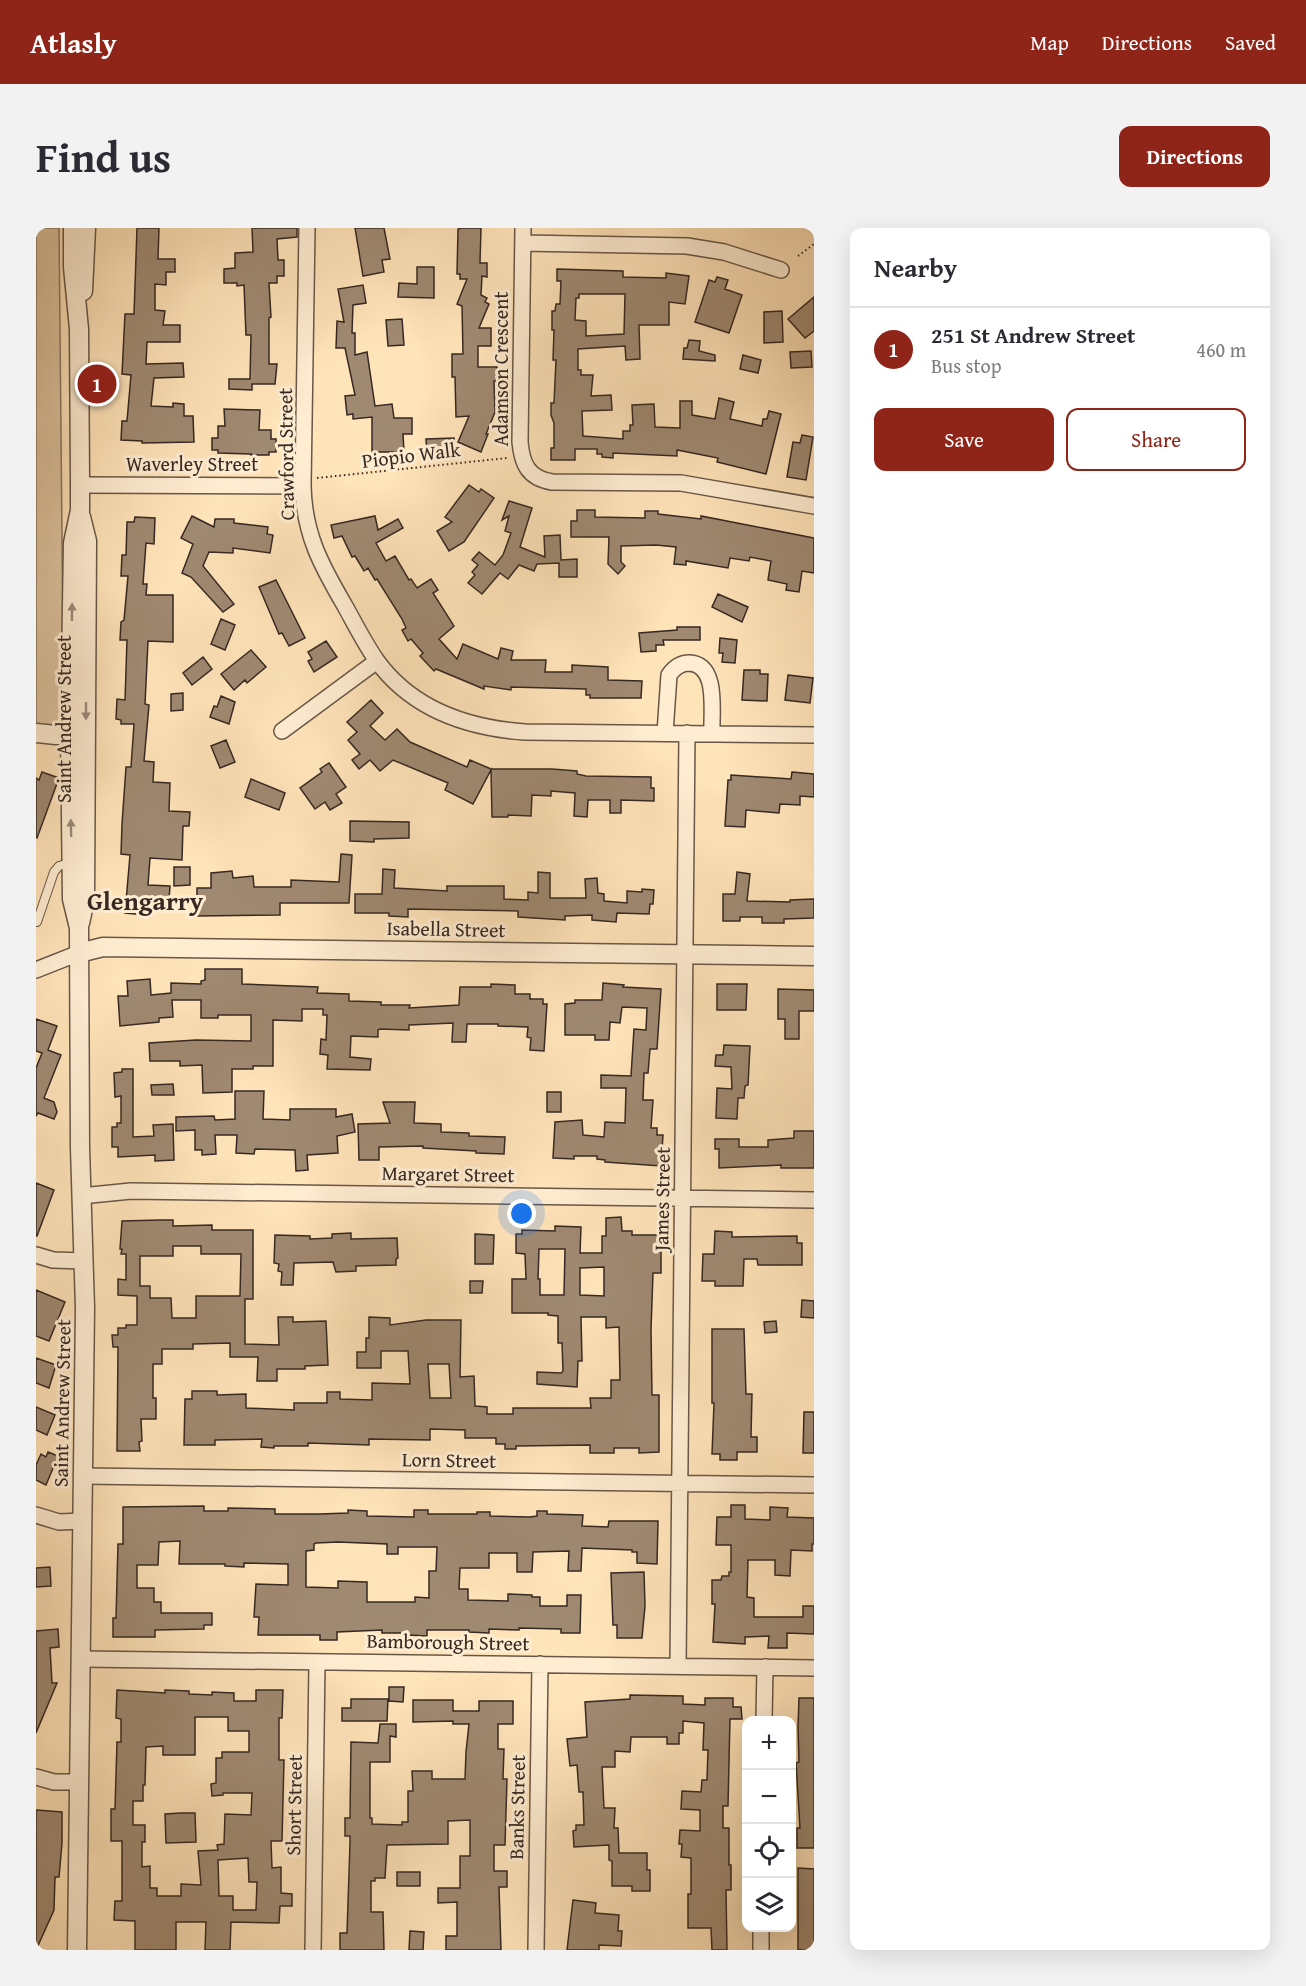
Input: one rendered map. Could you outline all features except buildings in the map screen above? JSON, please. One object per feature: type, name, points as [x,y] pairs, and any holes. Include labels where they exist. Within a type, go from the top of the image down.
[{"type":"street","name":"Saint Andrew Street","points":[[73,228],[73,267],[80,329]]},
{"type":"street","name":"Saint Andrew Street","points":[[78,1950],[86,1308],[81,1196],[79,928],[85,900],[78,735],[74,543],[80,510],[80,329],[86,266],[86,228]]},
{"type":"street","name":"Crawford Street","points":[[307,228],[310,482],[307,524],[318,557],[377,661],[393,679],[436,711],[489,729],[525,732],[814,735]]},
{"type":"street","points":[[523,235],[687,246],[724,252],[781,270]]},
{"type":"street","name":"Adamson Crescent","points":[[523,235],[520,442],[521,458],[534,476],[552,482],[681,483],[814,506]]},
{"type":"street","name":"Waverley Street","points":[[80,485],[310,482]]},
{"type":"street","points":[[282,731],[377,661]]},
{"type":"street","points":[[665,733],[669,675],[681,664],[690,663],[703,669],[710,678],[712,734]]},
{"type":"street","points":[[36,733],[78,735]]},
{"type":"street","name":"James Street","points":[[678,1666],[687,733]]},
{"type":"street","name":"Saint Andrew Street","points":[[78,735],[71,862],[72,899],[79,928]]},
{"type":"street","name":"Isabella Street","points":[[79,953],[103,947],[814,956]]},
{"type":"street","points":[[36,970],[79,953]]},
{"type":"street","name":"Margaret Street","points":[[81,1196],[131,1191],[814,1200]]},
{"type":"street","points":[[36,1255],[53,1260],[84,1261]]},
{"type":"street","name":"Lorn Street","points":[[83,1476],[814,1485]]},
{"type":"street","points":[[36,1515],[53,1521],[83,1521]]},
{"type":"street","name":"Bamborough Street","points":[[81,1659],[814,1668]]},
{"type":"street","name":"Short Street","points":[[313,1950],[317,1662]]},
{"type":"street","name":"Banks Street","points":[[536,1950],[540,1664]]},
{"type":"street","points":[[764,1716],[765,1667]]},
{"type":"street","points":[[36,1776],[54,1782],[80,1782]]},
{"type":"street","points":[[761,1932],[761,1950]]},
{"type":"lane","points":[[37,922],[54,872],[59,866],[71,862]]},
{"type":"path","points":[[798,256],[814,244]]},
{"type":"path","name":"Piopio Walk","points":[[310,482],[508,458]]},
{"type":"shaded area","points":[[36,228],[59,228],[64,741],[36,730]]},
{"type":"place","name":"251 St Andrew Street","points":[[97,384]]},
{"type":"district","name":"Glengarry","points":[[145,901]]}]
